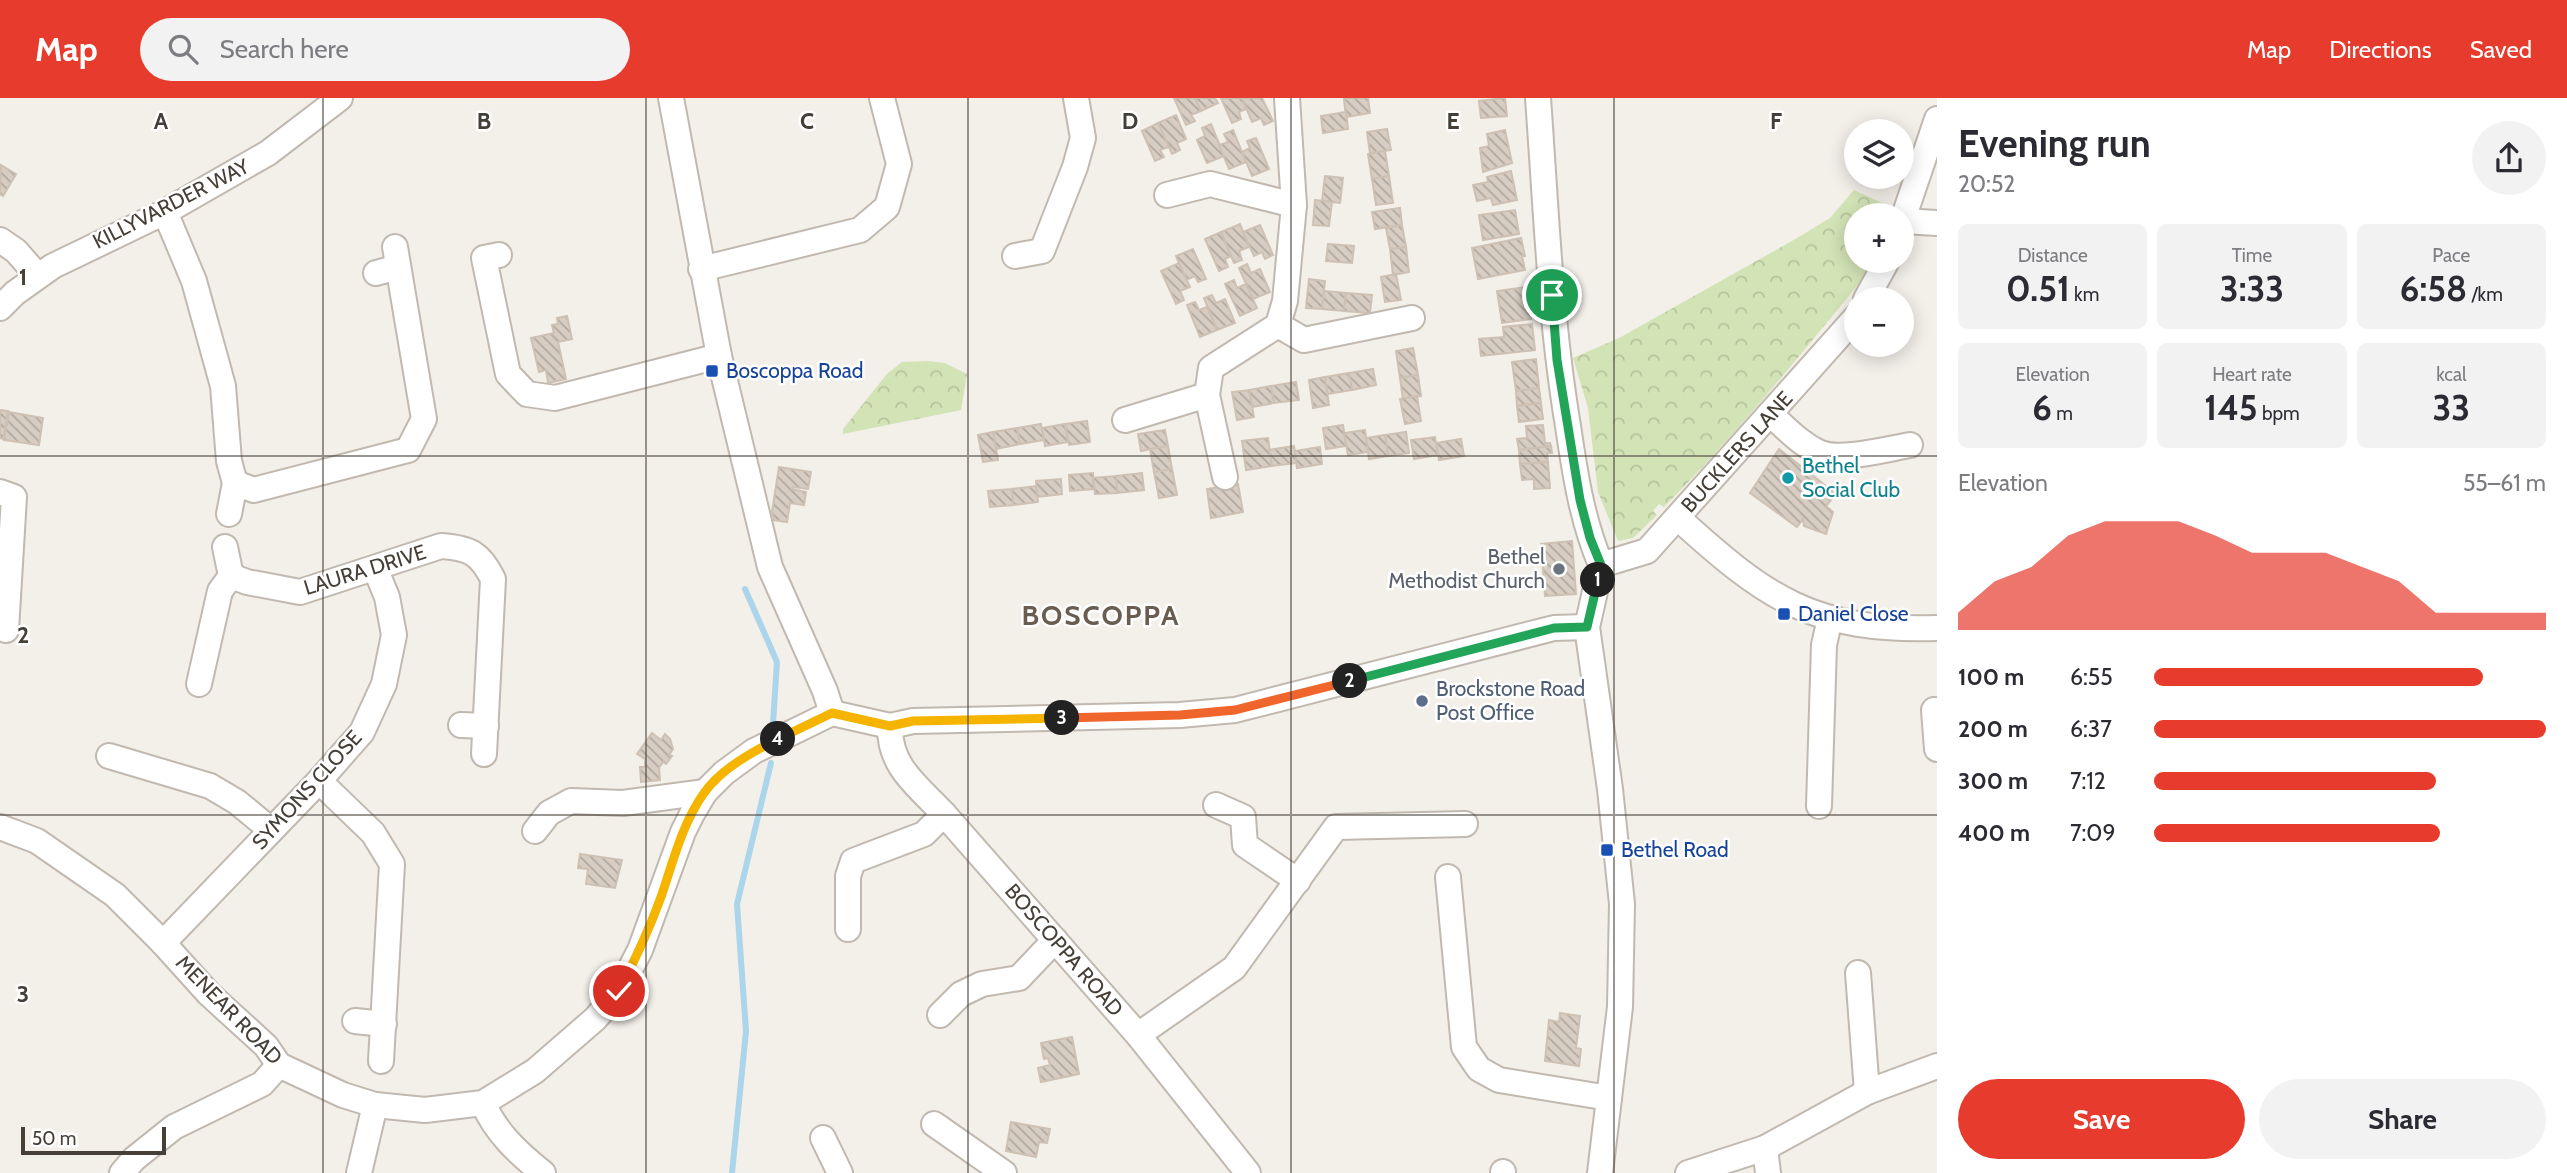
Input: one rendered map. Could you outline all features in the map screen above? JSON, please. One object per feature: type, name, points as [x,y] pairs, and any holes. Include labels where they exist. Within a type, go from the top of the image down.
[{"type":"street","name":"KILLYVARDER WAY","points":[[0,308],[37,275],[74,254],[165,212],[268,153],[340,98]]},
{"type":"street","points":[[671,98],[719,356],[770,567],[832,713]]},
{"type":"street","points":[[701,269],[860,230],[887,207],[899,164],[882,98]]},
{"type":"street","points":[[1015,256],[1042,251],[1075,167],[1083,138],[1076,98]]},
{"type":"street","points":[[1225,477],[1207,395],[1211,368],[1278,325],[1285,301],[1294,205],[1287,98]]},
{"type":"street","points":[[1538,98],[1557,360],[1580,500],[1590,538],[1601,565],[1587,627],[1604,740],[1622,904],[1620,1007],[1600,1173]]},
{"type":"street","points":[[1908,203],[1937,119]]},
{"type":"street","points":[[1167,195],[1210,184],[1294,205]]},
{"type":"street","points":[[165,212],[194,281],[223,386],[229,461],[235,483],[229,514]]},
{"type":"street","points":[[1914,222],[1937,223]]},
{"type":"street","points":[[0,240],[16,251],[37,275]]},
{"type":"street","points":[[499,255],[484,258],[502,349],[508,374],[527,394],[555,398],[719,356]]},
{"type":"street","points":[[235,483],[254,490],[408,450],[424,419],[390,262]]},
{"type":"street","points":[[1278,325],[1304,340],[1412,318]]},
{"type":"street","name":"BUCKLERS LANE","points":[[1601,565],[1647,551],[1844,331]]},
{"type":"street","points":[[1125,420],[1207,395]]},
{"type":"street","points":[[1770,414],[1820,453],[1844,455],[1910,445]]},
{"type":"street","points":[[0,492],[14,497],[6,630]]},
{"type":"street","points":[[1678,518],[1729,565],[1782,600],[1830,618],[1874,627],[1937,628]]},
{"type":"street","name":"LAURA DRIVE","points":[[231,576],[247,582],[300,592],[441,546],[461,547],[483,559],[493,579],[484,754]]},
{"type":"street","points":[[199,684],[220,591],[231,576],[225,547]]},
{"type":"street","name":"SYMONS CLOSE","points":[[163,943],[362,732],[384,684],[394,635],[387,597],[375,568]]},
{"type":"street","points":[[1819,806],[1824,645],[1830,618]]},
{"type":"street","points":[[543,1173],[513,1149],[489,1117],[483,1103],[535,1071],[595,1020],[619,991],[640,950],[683,832],[705,792],[724,773],[754,751],[832,713],[890,726],[913,721],[1180,715],[1235,710],[1554,628],[1587,627]]},
{"type":"street","points":[[1934,710],[1937,749]]},
{"type":"street","points":[[461,725],[486,726]]},
{"type":"street","name":"BOSCOPPA ROAD","points":[[890,726],[890,744],[896,760],[911,780],[1138,1035],[1248,1173]]},
{"type":"street","points":[[108,756],[210,786],[237,802],[271,830]]},
{"type":"street","points":[[318,781],[373,833],[392,864],[381,1061]]},
{"type":"street","points":[[535,831],[549,813],[571,801],[624,803],[705,792]]},
{"type":"street","points":[[1216,805],[1243,817],[1245,845],[1298,881]]},
{"type":"street","points":[[848,929],[848,876],[853,861],[924,834],[944,814]]},
{"type":"street","points":[[1138,1035],[1234,968],[1336,827],[1465,824]]},
{"type":"street","name":"MENEAR ROAD","points":[[0,827],[37,841],[114,895],[163,943],[209,995],[266,1046],[279,1065],[343,1096],[376,1105],[425,1110],[483,1103]]},
{"type":"street","points":[[1456,886],[1464,1047],[1479,1069],[1499,1080],[1609,1098]]},
{"type":"street","points":[[940,1015],[961,994],[982,984],[1019,978],[1055,940]]},
{"type":"street","points":[[1858,973],[1867,1092]]},
{"type":"street","points":[[355,1021],[384,1024]]},
{"type":"street","points":[[122,1173],[134,1159],[174,1127],[262,1084],[279,1065]]},
{"type":"street","points":[[1688,1173],[1765,1148],[1867,1092],[1937,1066]]},
{"type":"street","points":[[359,1173],[376,1105]]},
{"type":"street","points":[[933,1124],[1013,1170]]},
{"type":"street","points":[[823,1139],[840,1173]]},
{"type":"street","points":[[1765,1148],[1768,1173]]},
{"type":"green space","points":[[1854,190],[1882,203],[1844,203],[1844,273],[1866,273],[1865,276],[1856,287],[1844,287],[1844,301],[1767,394],[1691,479],[1664,507],[1659,504],[1653,511],[1657,515],[1633,538],[1618,541],[1598,492],[1588,408],[1573,358],[1621,337],[1830,218]]},
{"type":"green space","points":[[902,362],[945,363],[967,374],[961,410],[843,434],[843,429],[887,374]]},
{"type":"building","points":[[1174,98],[1195,98],[1201,111],[1191,115],[1195,121],[1186,125]]},
{"type":"building","points":[[1195,98],[1215,98],[1218,103],[1201,111]]},
{"type":"building","points":[[1221,98],[1242,98],[1246,109],[1239,112],[1241,119],[1232,123]]},
{"type":"building","points":[[1242,98],[1262,98],[1273,121],[1264,125],[1261,118],[1252,122]]},
{"type":"building","points":[[1368,98],[1370,113],[1346,117],[1344,99]]},
{"type":"building","points":[[1505,98],[1507,116],[1481,118],[1479,101]]},
{"type":"building","points":[[1346,112],[1348,129],[1323,133],[1321,116]]},
{"type":"building","points":[[1176,115],[1186,139],[1177,143],[1180,150],[1172,154],[1158,123]]},
{"type":"building","points":[[1158,123],[1169,147],[1160,150],[1164,157],[1155,161],[1142,131]]},
{"type":"building","points":[[1211,124],[1224,156],[1207,163],[1197,140],[1205,136],[1202,128]]},
{"type":"building","points":[[1387,129],[1391,150],[1370,153],[1367,132]]},
{"type":"building","points":[[1233,130],[1246,162],[1229,169],[1219,145],[1228,142],[1224,134]]},
{"type":"building","points":[[1505,130],[1512,163],[1483,172],[1480,148],[1489,146],[1487,134]]},
{"type":"building","points":[[1256,138],[1269,169],[1252,176],[1242,152],[1250,148],[1247,141]]},
{"type":"building","points":[[1385,151],[1389,176],[1372,179],[1368,154]]},
{"type":"building","points":[[1,165],[16,174],[3,196],[0,194]]},
{"type":"building","points":[[1511,171],[1517,200],[1493,205],[1491,198],[1477,201],[1473,185],[1488,182],[1487,177]]},
{"type":"building","points":[[1325,176],[1343,178],[1340,203],[1322,201]]},
{"type":"building","points":[[1389,176],[1393,203],[1376,205],[1372,179]]},
{"type":"building","points":[[1315,200],[1332,202],[1329,226],[1313,225]]},
{"type":"building","points":[[1400,208],[1402,225],[1375,229],[1372,212]]},
{"type":"building","points":[[1515,210],[1519,234],[1483,240],[1479,215]]},
{"type":"building","points":[[1240,224],[1249,247],[1239,251],[1242,260],[1234,263],[1221,232]]},
{"type":"building","points":[[1260,225],[1273,255],[1265,259],[1262,252],[1254,256],[1243,232]]},
{"type":"building","points":[[1402,225],[1406,247],[1390,249],[1386,228]]},
{"type":"building","points":[[1221,232],[1231,256],[1225,259],[1228,267],[1219,271],[1205,239]]},
{"type":"building","points":[[1521,238],[1525,270],[1478,279],[1472,248]]},
{"type":"building","points":[[1328,244],[1354,246],[1352,263],[1326,261]]},
{"type":"building","points":[[1406,247],[1409,272],[1393,275],[1390,249]]},
{"type":"building","points":[[1193,249],[1206,279],[1198,282],[1195,276],[1186,280],[1176,256]]},
{"type":"building","points":[[1179,263],[1190,287],[1180,291],[1184,300],[1176,304],[1161,271]]},
{"type":"building","points":[[1247,264],[1251,273],[1260,269],[1270,292],[1253,299],[1239,268]]},
{"type":"building","points":[[1396,274],[1401,300],[1385,302],[1381,277]]},
{"type":"building","points":[[1309,279],[1325,281],[1322,309],[1306,308]]},
{"type":"building","points":[[1234,280],[1237,288],[1246,284],[1257,308],[1240,316],[1225,284]]},
{"type":"building","points":[[1527,287],[1531,319],[1502,323],[1497,291]]},
{"type":"building","points":[[1324,291],[1346,293],[1344,311],[1322,309]]},
{"type":"building","points":[[1346,293],[1372,295],[1370,313],[1344,311]]},
{"type":"building","points":[[1212,295],[1216,303],[1225,299],[1235,323],[1217,330],[1204,298]]},
{"type":"building","points":[[1195,302],[1199,310],[1207,307],[1217,330],[1200,337],[1187,305]]},
{"type":"building","points":[[567,316],[572,339],[558,342],[566,379],[548,383],[546,370],[539,372],[531,338],[554,333],[552,325],[558,324],[557,318]]},
{"type":"building","points":[[1532,324],[1535,350],[1481,356],[1479,339],[1504,337],[1503,327]]},
{"type":"building","points":[[1413,348],[1418,375],[1400,378],[1396,351]]},
{"type":"building","points":[[1536,359],[1539,388],[1516,391],[1512,362]]},
{"type":"building","points":[[1373,369],[1376,385],[1352,390],[1349,373]]},
{"type":"building","points":[[1349,373],[1352,390],[1327,394],[1325,377]]},
{"type":"building","points":[[1418,375],[1421,396],[1403,399],[1400,378]]},
{"type":"building","points":[[1325,377],[1329,405],[1313,408],[1309,380]]},
{"type":"building","points":[[1296,382],[1299,400],[1274,403],[1271,386]]},
{"type":"building","points":[[1271,386],[1274,403],[1252,407],[1249,390]]},
{"type":"building","points":[[1539,388],[1541,403],[1517,406],[1516,391]]},
{"type":"building","points":[[1249,390],[1254,417],[1237,420],[1232,392]]},
{"type":"building","points":[[1417,396],[1421,421],[1405,424],[1400,399]]},
{"type":"building","points":[[1541,403],[1543,419],[1519,422],[1517,406]]},
{"type":"building","points":[[0,410],[8,411],[3,439],[0,438]]},
{"type":"building","points":[[9,412],[43,418],[39,445],[4,440]]},
{"type":"building","points":[[1087,421],[1090,442],[1069,445],[1065,424]]},
{"type":"building","points":[[1041,424],[1044,440],[1020,444],[1017,428]]},
{"type":"building","points":[[1065,424],[1068,442],[1045,446],[1042,428]]},
{"type":"building","points":[[1343,425],[1346,446],[1326,449],[1323,428]]},
{"type":"building","points":[[1543,425],[1545,443],[1550,443],[1551,446],[1519,450],[1517,439],[1527,438],[1526,426]]},
{"type":"building","points":[[1017,428],[1020,444],[996,449],[993,432]]},
{"type":"building","points":[[1165,430],[1168,446],[1141,451],[1138,434]]},
{"type":"building","points":[[1365,430],[1368,452],[1348,455],[1344,433]]},
{"type":"building","points":[[993,432],[998,460],[983,462],[978,435]]},
{"type":"building","points":[[1406,432],[1409,453],[1388,456],[1385,435]]},
{"type":"building","points":[[1385,435],[1388,456],[1369,459],[1366,438]]},
{"type":"building","points":[[1435,437],[1438,455],[1414,459],[1411,440]]},
{"type":"building","points":[[1268,438],[1272,466],[1246,470],[1242,441]]},
{"type":"building","points":[[1461,439],[1464,456],[1439,460],[1436,443]]},
{"type":"building","points":[[1168,446],[1172,469],[1154,472],[1150,449]]},
{"type":"building","points":[[1294,446],[1297,463],[1272,466],[1269,450]]},
{"type":"building","points":[[1551,446],[1552,453],[1547,453],[1548,462],[1520,464],[1519,450]]},
{"type":"building","points":[[1320,447],[1322,464],[1297,468],[1295,451]]},
{"type":"building","name":"Bethel Social Club","points":[[1779,449],[1836,494],[1826,506],[1833,512],[1826,534],[1804,526],[1803,519],[1797,527],[1750,493]]},
{"type":"building","points":[[1548,462],[1550,488],[1534,489],[1534,479],[1522,480],[1520,464]]},
{"type":"building","points":[[779,467],[811,472],[808,489],[792,489],[806,492],[804,505],[790,503],[787,522],[774,520],[772,512]]},
{"type":"building","points":[[1172,469],[1177,495],[1159,498],[1154,472]]},
{"type":"building","points":[[1093,473],[1094,489],[1070,491],[1069,475]]},
{"type":"building","points":[[1142,473],[1144,490],[1117,493],[1116,476]]},
{"type":"building","points":[[1116,476],[1117,493],[1095,494],[1093,478]]},
{"type":"building","points":[[1061,479],[1062,494],[1037,497],[1036,481]]},
{"type":"building","points":[[1238,484],[1243,512],[1211,518],[1207,489]]},
{"type":"building","points":[[1036,486],[1038,502],[1013,505],[1012,489]]},
{"type":"building","points":[[1012,489],[1013,505],[990,507],[988,491]]},
{"type":"building","name":"Bethel Methodist Church","points":[[1572,541],[1576,594],[1545,596],[1541,544]]},
{"type":"building","points":[[652,733],[661,740],[665,734],[670,739],[673,749],[669,755],[672,756],[659,768],[660,780],[641,782],[640,767],[645,767],[645,759],[637,754]]},
{"type":"building","points":[[580,854],[622,860],[615,888],[586,884],[588,869],[578,868]]},
{"type":"building","points":[[1560,1013],[1580,1016],[1576,1048],[1581,1049],[1579,1066],[1545,1061],[1549,1020],[1559,1022]]},
{"type":"building","points":[[1072,1037],[1079,1074],[1041,1082],[1038,1068],[1050,1065],[1048,1058],[1044,1059],[1041,1043]]},
{"type":"building","points":[[1011,1122],[1050,1129],[1047,1143],[1039,1142],[1036,1157],[1006,1151]]},
{"type":"waterway","points":[[745,589],[777,662],[773,723]]},
{"type":"waterway","points":[[732,1173],[746,1031],[737,904],[771,763]]},
{"type":"place","name":"Boscoppa Road","points":[[712,371]]},
{"type":"place","name":"Bethel Social Club","points":[[1788,478]]},
{"type":"place","name":"Bethel Methodist Church","points":[[1559,569]]},
{"type":"place","name":"Daniel Close","points":[[1784,614]]},
{"type":"place","name":"Brockstone Road Post Office","points":[[1422,701]]},
{"type":"place","name":"Bethel Road","points":[[1607,850]]},
{"type":"district","name":"BOSCOPPA","points":[[1101,615]]},
{"type":"route","points":[[619,991],[640,950],[661,898],[683,832],[705,792],[724,773],[754,751],[832,713],[890,726],[913,721],[1180,715],[1235,710],[1554,628],[1587,627],[1601,565],[1590,538],[1580,500],[1557,360],[1552,295]]}]
